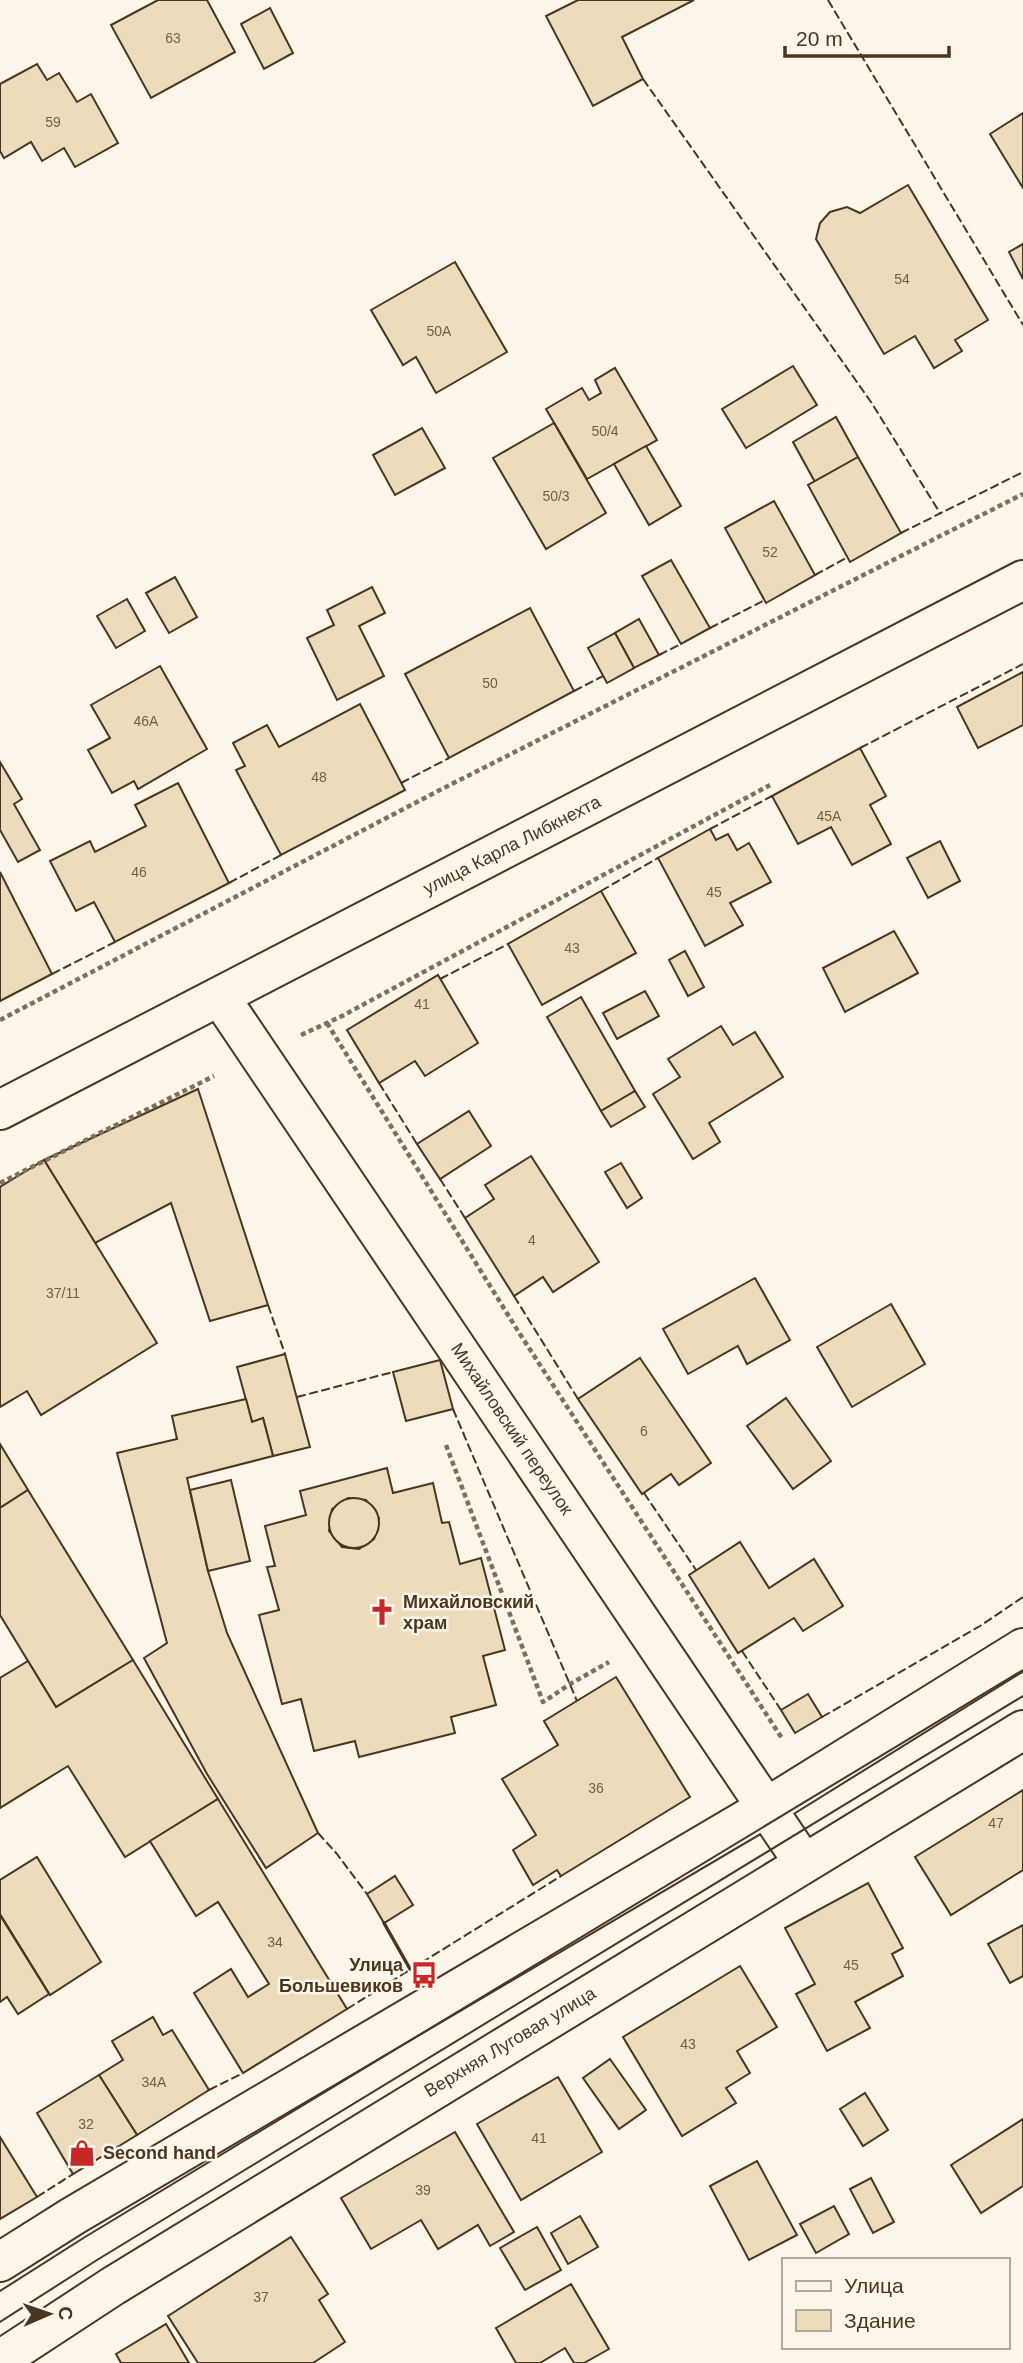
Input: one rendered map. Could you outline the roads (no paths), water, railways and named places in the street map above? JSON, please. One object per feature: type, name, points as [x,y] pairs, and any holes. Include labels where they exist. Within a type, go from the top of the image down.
[{"type":"street","name":"улица Карла Либкнехта","points":[[0,1110],[1023,580]]},
{"type":"street","name":"Михайловский переулок","points":[[220,997],[803,1862]]},
{"type":"street","points":[[0,2262],[73,2216],[767,1807],[1023,1648]]},
{"type":"street","name":"Верхняя Луговая улица","points":[[0,2360],[124,2279],[1023,1730]]},
{"type":"tram line","points":[[0,2291],[1023,1670]]},
{"type":"tram line","points":[[0,2322],[97,2260],[1023,1696]]},
{"type":"place","name":"Михайловский храм","points":[[382,1612]]},
{"type":"place","name":"Улица Большевиков","points":[[424,1975]]},
{"type":"place","name":"Second hand","points":[[82,2153]]}]
